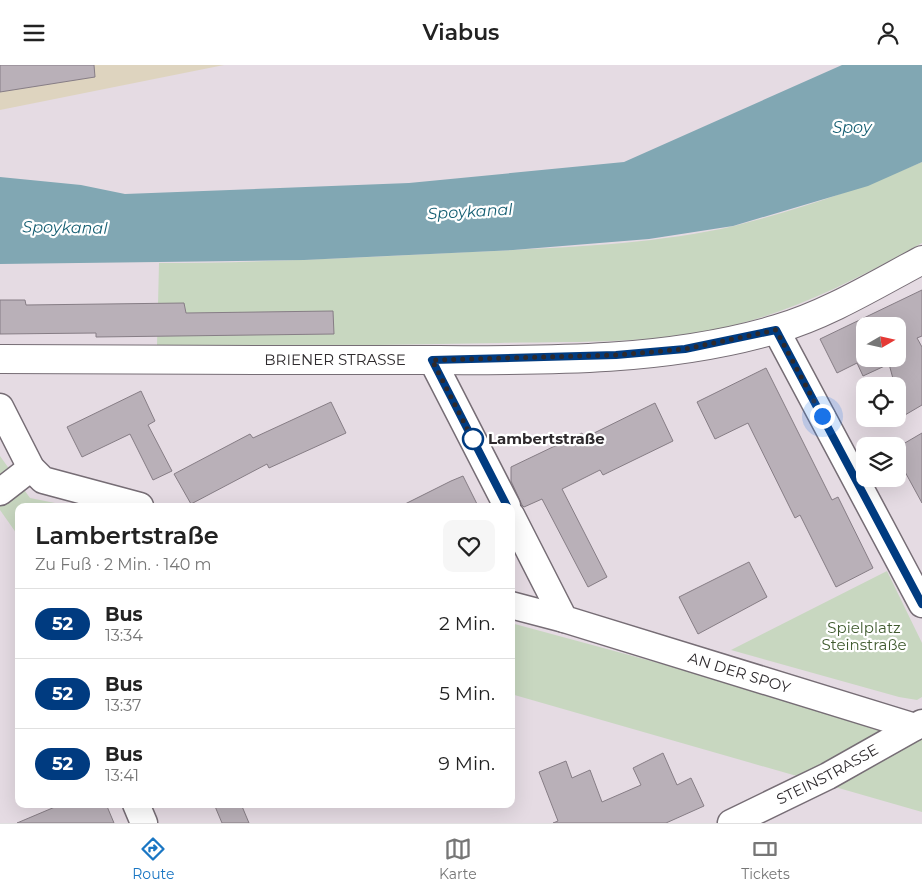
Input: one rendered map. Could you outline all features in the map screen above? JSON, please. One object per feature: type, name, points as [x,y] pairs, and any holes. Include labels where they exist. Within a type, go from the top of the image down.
[{"type":"street","name":"BRIENER STRASSE","points":[[0,359],[432,360],[599,357],[685,349],[776,330],[832,307],[922,260]]},
{"type":"street","points":[[776,330],[922,604]]},
{"type":"street","points":[[432,360],[505,503]]},
{"type":"street","points":[[0,407],[31,468],[43,480],[129,503]]},
{"type":"street","points":[[0,492],[31,468]]},
{"type":"street","points":[[515,523],[564,619]]},
{"type":"street","name":"AN DER SPOY","points":[[515,606],[918,725]]},
{"type":"street","name":"STEINSTRASSE","points":[[731,823],[828,776],[918,725]]},
{"type":"street","points":[[138,808],[144,823]]},
{"type":"shaded area","points":[[0,65],[224,65],[0,110]]},
{"type":"green space","points":[[922,162],[922,243],[831,290],[784,310],[735,325],[677,336],[618,341],[243,346],[157,345],[159,263],[353,258],[603,245],[670,238],[734,226],[806,206]]},
{"type":"green space","points":[[0,456],[30,498],[55,503],[15,503],[15,531],[0,510]]},
{"type":"green space","name":"Spielplatz Steinstraße","points":[[887,571],[922,643],[922,697],[917,700],[899,697],[731,650]]},
{"type":"green space","points":[[515,624],[666,665],[922,740],[922,812],[515,695]]},
{"type":"water","name":"Spoy","points":[[842,65],[922,65],[922,162],[868,186],[733,226],[649,239],[513,250],[304,260],[0,264],[0,177],[81,185],[125,194],[409,183],[624,162]]},
{"type":"building","points":[[0,65],[94,65],[95,77],[0,92]]},
{"type":"building","points":[[922,290],[922,336],[917,338],[922,347],[922,405],[906,414],[906,377],[893,377],[890,367],[906,367],[906,317],[866,317]]},
{"type":"building","points":[[0,300],[25,300],[26,305],[184,303],[186,313],[333,311],[334,334],[96,337],[96,333],[0,334]]},
{"type":"building","points":[[856,322],[856,364],[837,373],[820,339]]},
{"type":"building","points":[[859,367],[882,367],[863,376]]},
{"type":"building","points":[[766,368],[832,500],[838,497],[873,568],[836,587],[800,515],[795,518],[748,423],[715,439],[697,402]]},
{"type":"building","points":[[141,391],[155,421],[148,425],[172,471],[153,480],[130,434],[82,457],[67,427]]},
{"type":"building","points":[[331,402],[346,433],[269,468],[267,464],[190,503],[174,474],[250,434],[253,438]]},
{"type":"building","points":[[655,403],[673,441],[603,475],[600,470],[562,489],[607,577],[588,587],[542,499],[524,507],[522,505],[511,481],[511,467],[582,433],[584,438]]},
{"type":"building","points":[[922,433],[922,503],[906,474],[906,442]]},
{"type":"building","points":[[463,476],[476,503],[407,503]]},
{"type":"building","points":[[749,562],[767,597],[698,634],[679,597]]},
{"type":"building","points":[[663,753],[677,785],[691,778],[704,806],[666,823],[553,823],[558,821],[539,772],[566,761],[572,778],[590,770],[602,802],[641,785],[633,768]]},
{"type":"building","points":[[53,808],[108,808],[114,823],[17,823]]},
{"type":"building","points":[[216,808],[243,808],[249,823],[222,823]]},
{"type":"bus line","name":"52","points":[[505,503],[432,360],[599,357],[685,349],[776,330],[922,604]]},
{"type":"place","name":"Lambertstraße","points":[[473,439]]},
{"type":"route","points":[[473,439],[474,442],[432,360],[599,357],[685,349],[776,330],[822,416]]},
{"type":"water label","name":"Spoykanal","points":[[470,211]]},
{"type":"water label","name":"Spoykanal","points":[[65,227]]}]
